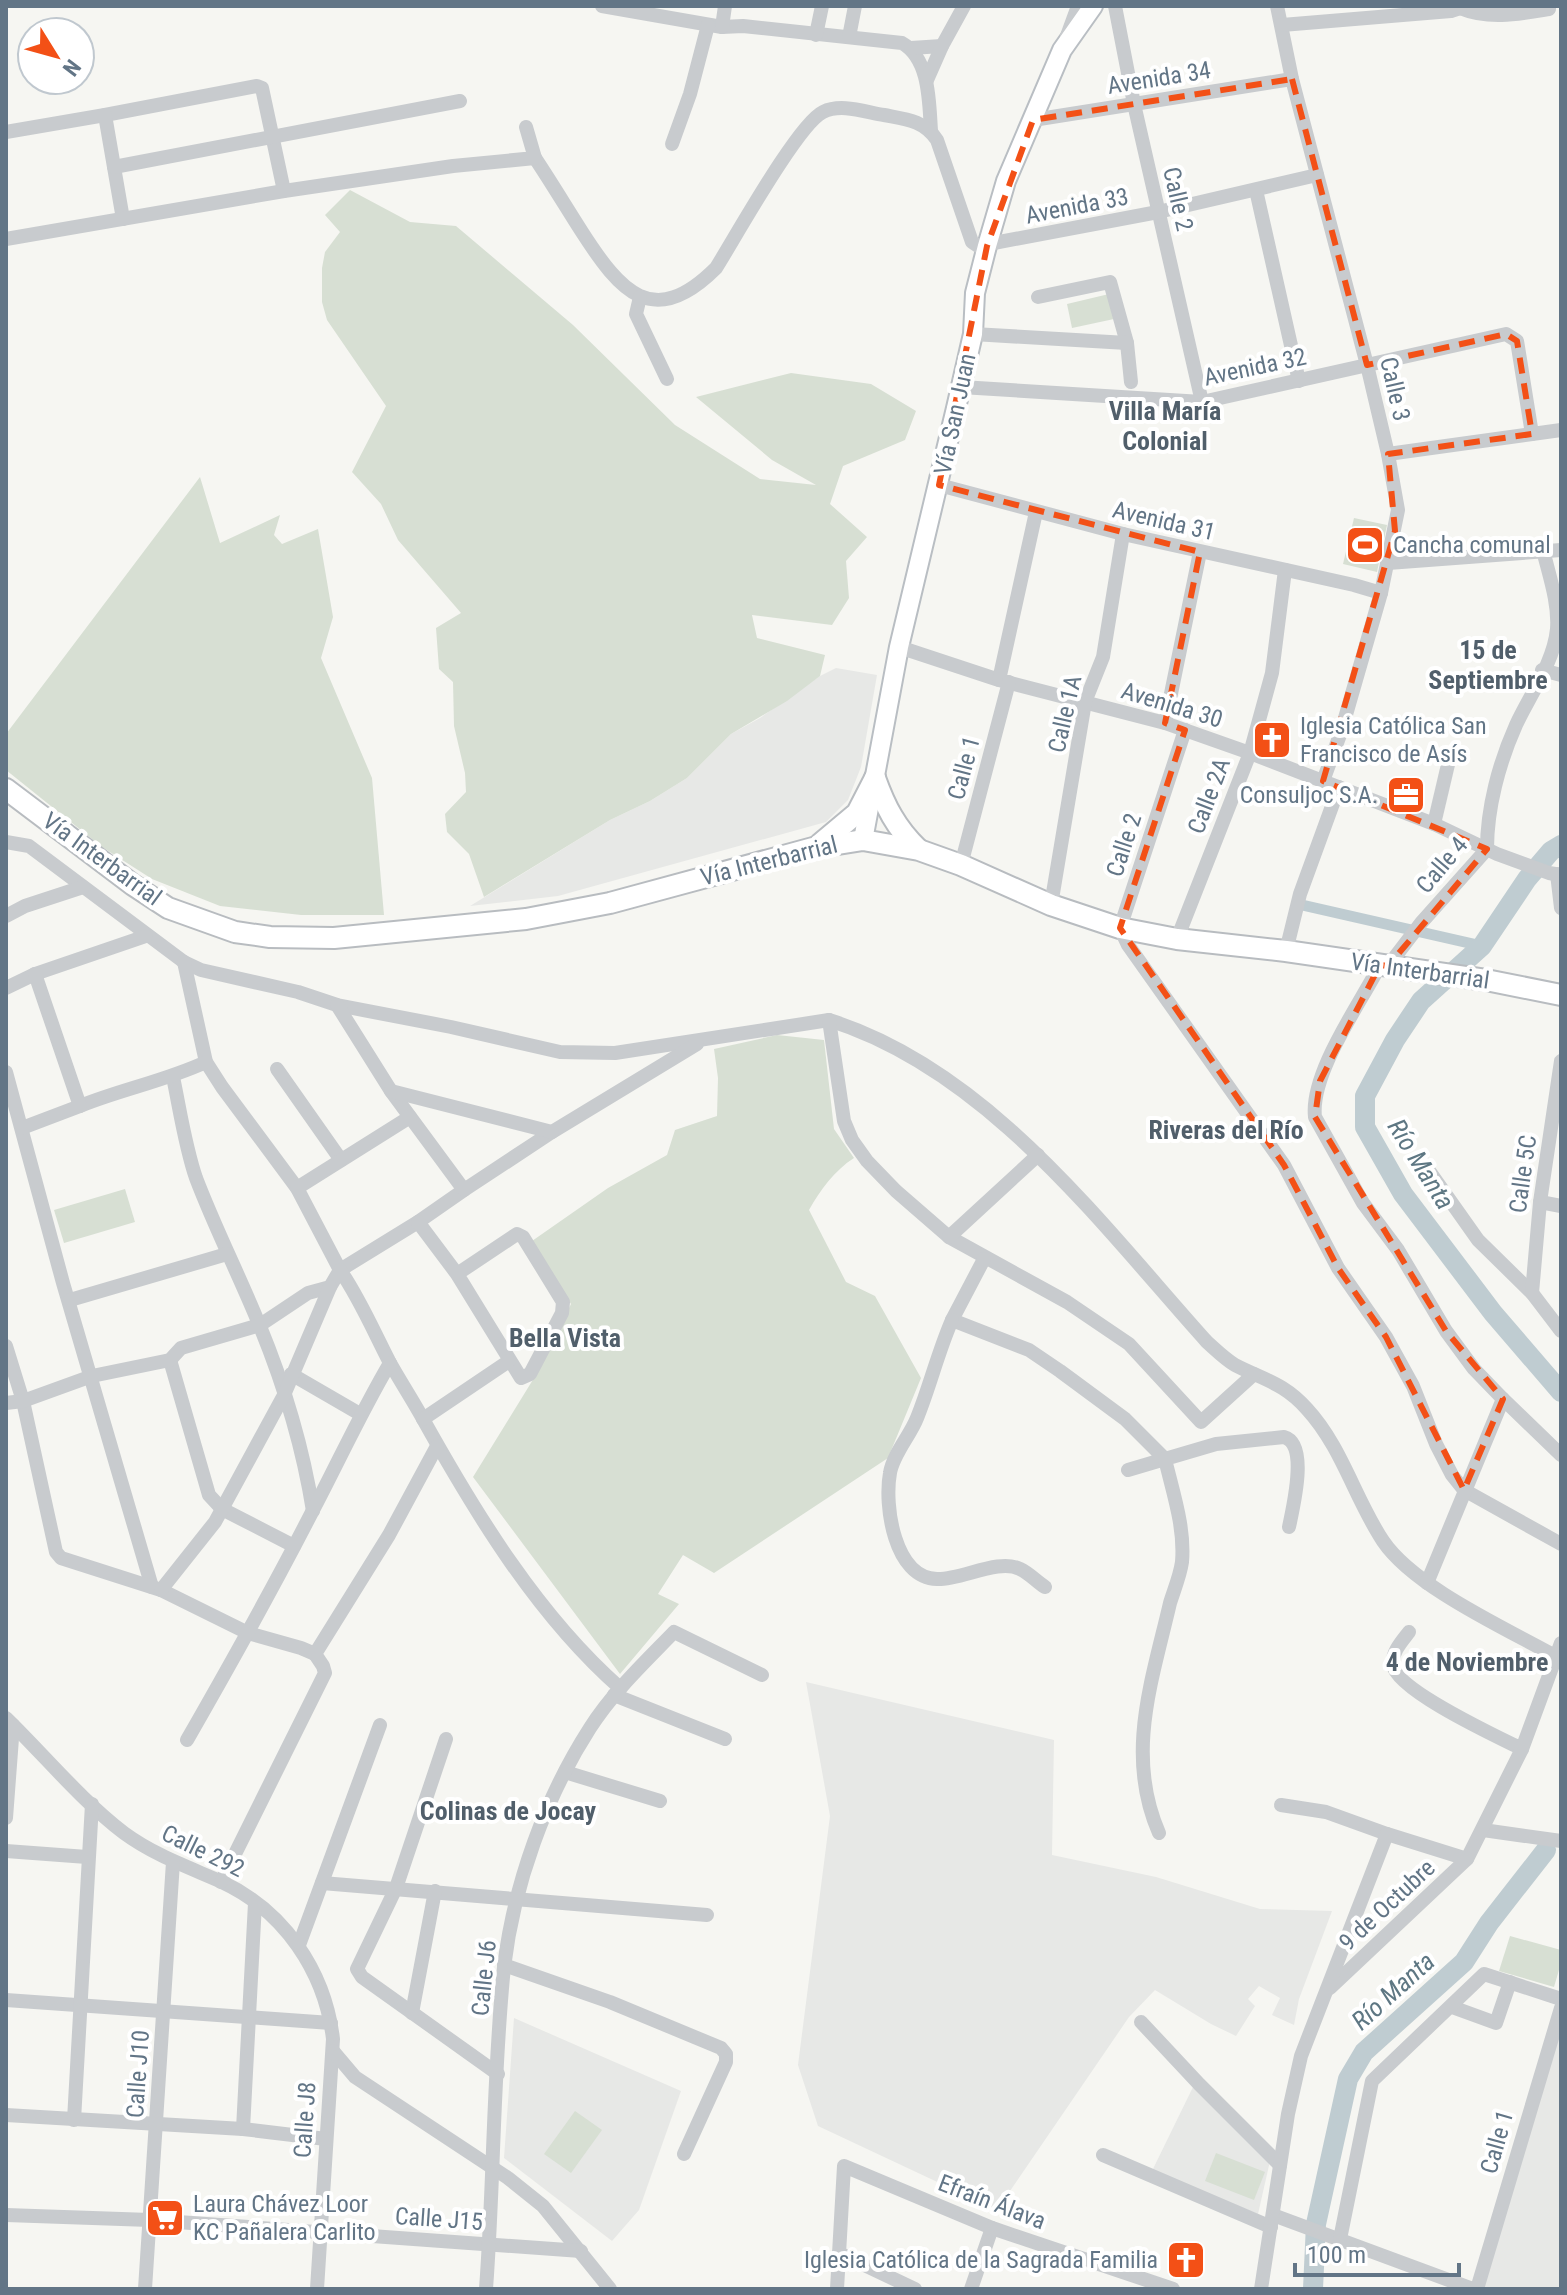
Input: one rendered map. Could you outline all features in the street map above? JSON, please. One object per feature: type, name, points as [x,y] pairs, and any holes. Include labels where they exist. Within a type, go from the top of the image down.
[{"type":"main road","points":[[813,848],[857,813],[875,778]]},
{"type":"main road","points":[[875,778],[894,822],[919,850]]},
{"type":"main road","name":"Vía Interbarrial","points":[[6,789],[168,908],[235,932],[270,937],[334,938],[393,934],[567,913],[813,848],[863,840],[919,850],[1051,905],[1120,928],[1177,939],[1286,951],[1486,980],[1561,995]]},
{"type":"street","points":[[602,6],[642,10],[715,26],[895,41],[911,48],[942,46]]},
{"type":"street","points":[[672,144],[725,6]]},
{"type":"street","points":[[816,35],[822,6]]},
{"type":"street","points":[[849,37],[855,6]]},
{"type":"street","points":[[927,80],[964,6]]},
{"type":"street","points":[[1062,50],[1078,6]]},
{"type":"street","name":"Vía San Juan","points":[[863,840],[899,647],[973,334],[975,293],[987,246],[1006,181],[1062,50],[1093,6]]},
{"type":"street","name":"Calle 2","points":[[1115,6],[1134,104],[1202,402]]},
{"type":"street","name":"Calle 3","points":[[1277,6],[1292,79],[1367,365],[1398,510],[1381,593],[1341,732],[1323,781]]},
{"type":"street","points":[[1282,25],[1451,11],[1460,7],[1488,15],[1517,14],[1549,9],[1548,6]]},
{"type":"street","points":[[911,48],[927,80],[931,131]]},
{"type":"street","name":"Avenida 34","points":[[1033,120],[1292,79]]},
{"type":"street","points":[[6,132],[257,86],[265,92],[284,191]]},
{"type":"street","points":[[114,167],[460,101]]},
{"type":"street","points":[[526,127],[535,158],[603,265],[615,279],[640,297],[655,300],[677,297],[700,285],[716,268],[799,136],[825,111],[848,109],[915,121],[931,131],[937,140],[972,242],[987,246]]},
{"type":"street","points":[[105,115],[123,219]]},
{"type":"street","points":[[6,239],[284,191],[453,166],[535,158]]},
{"type":"street","name":"Avenida 33","points":[[987,246],[1158,212],[1317,175]]},
{"type":"street","points":[[1256,190],[1299,381]]},
{"type":"street","points":[[1038,297],[1110,282],[1127,343],[1131,382]]},
{"type":"street","points":[[640,297],[636,314],[667,379]]},
{"type":"street","points":[[973,334],[1127,343]]},
{"type":"street","name":"Avenida 32","points":[[961,387],[1202,402],[1506,334],[1517,341],[1532,434]]},
{"type":"street","points":[[1388,454],[1561,430]]},
{"type":"street","name":"Avenida 31","points":[[939,485],[1123,534],[1381,593]]},
{"type":"street","name":"Calle 1","points":[[961,865],[1004,681],[1036,512]]},
{"type":"street","name":"Calle 1A","points":[[1051,905],[1085,702],[1103,657],[1123,534]]},
{"type":"street","name":"Calle 4","points":[[1543,550],[1559,630],[1501,766],[1487,819],[1492,852],[1418,927],[1388,967],[1336,1045],[1314,1102],[1315,1117],[1357,1193],[1398,1250],[1446,1331],[1474,1369],[1561,1455]]},
{"type":"street","points":[[1388,563],[1561,550]]},
{"type":"street","points":[[1165,723],[1200,552]]},
{"type":"street","name":"Calle 2A","points":[[1177,939],[1250,753],[1272,673],[1285,570]]},
{"type":"street","name":"Avenida 30","points":[[899,647],[1004,681],[1165,723],[1339,787],[1434,824],[1492,852],[1556,874]]},
{"type":"street","points":[[1542,670],[1561,675]]},
{"type":"street","name":"Calle 2","points":[[1120,928],[1185,730]]},
{"type":"street","points":[[1434,824],[1450,756]]},
{"type":"street","points":[[1286,951],[1300,894],[1339,787]]},
{"type":"street","points":[[6,842],[29,846],[184,962],[201,970],[298,992],[337,1005],[560,1052],[615,1053],[829,1020],[860,1030],[921,1063],[972,1099],[1038,1155],[1207,1342],[1232,1363],[1284,1386],[1309,1410],[1338,1453],[1383,1541],[1427,1583],[1558,1650],[1522,1749],[1467,1859]]},
{"type":"street","points":[[1556,874],[1561,908]]},
{"type":"street","points":[[6,916],[25,906],[83,887]]},
{"type":"street","points":[[1120,928],[1132,952],[1284,1165],[1338,1268],[1386,1337],[1413,1386],[1452,1475],[1464,1490],[1561,1544]]},
{"type":"street","points":[[6,988],[35,974],[146,936]]},
{"type":"street","points":[[184,962],[206,1062],[297,1188],[437,1446],[472,1505],[518,1572],[617,1692],[725,1739]]},
{"type":"street","points":[[35,974],[80,1106]]},
{"type":"street","points":[[337,1005],[391,1091],[464,1190]]},
{"type":"street","points":[[829,1020],[839,1101],[852,1140],[867,1161],[949,1237],[1067,1302],[1129,1344],[1201,1422],[1216,1444]]},
{"type":"street","points":[[156,1589],[215,1522],[284,1395],[340,1270],[552,1132],[702,1041]]},
{"type":"street","name":"Calle 5C","points":[[1532,1293],[1540,1202],[1558,1107],[1561,1061]]},
{"type":"street","points":[[22,1128],[113,1092],[173,1077],[206,1062]]},
{"type":"street","points":[[277,1069],[341,1160]]},
{"type":"street","points":[[6,1072],[156,1589]]},
{"type":"street","points":[[173,1077],[195,1175],[260,1325],[284,1395],[309,1483],[313,1511]]},
{"type":"street","points":[[391,1091],[552,1132]]},
{"type":"street","points":[[297,1188],[410,1117]]},
{"type":"street","points":[[949,1237],[1038,1155]]},
{"type":"street","points":[[1420,1158],[1478,1240],[1532,1293],[1561,1331]]},
{"type":"street","points":[[1540,1202],[1561,1206]]},
{"type":"street","points":[[418,1222],[457,1274],[521,1378],[530,1374],[562,1313],[561,1298],[519,1234],[457,1274]]},
{"type":"street","points":[[70,1300],[227,1254]]},
{"type":"street","points":[[984,1259],[952,1320],[917,1419],[890,1470],[888,1503],[891,1531],[915,1571],[934,1579],[1005,1565],[1020,1568],[1045,1587]]},
{"type":"street","points":[[6,1403],[23,1401],[92,1376],[170,1360],[181,1348],[260,1325],[308,1293],[330,1287]]},
{"type":"street","points":[[952,1320],[1029,1350],[1125,1419],[1165,1459],[1182,1531],[1182,1564],[1142,1730],[1142,1770],[1146,1795],[1159,1833]]},
{"type":"street","points":[[6,1346],[23,1401],[56,1552],[61,1558],[156,1589],[248,1633],[301,1648],[315,1654],[323,1666],[325,1673],[221,1882]]},
{"type":"street","points":[[170,1360],[209,1495],[222,1509],[294,1546]]},
{"type":"street","points":[[423,1419],[509,1361]]},
{"type":"street","points":[[187,1740],[248,1633],[360,1414],[390,1363]]},
{"type":"street","points":[[291,1374],[360,1414]]},
{"type":"street","points":[[1201,1422],[1254,1374]]},
{"type":"street","points":[[1427,1583],[1503,1399]]},
{"type":"street","points":[[1128,1470],[1216,1444],[1284,1437],[1291,1439],[1295,1444],[1298,1479],[1289,1527]]},
{"type":"street","points":[[315,1654],[396,1523],[437,1446]]},
{"type":"street","name":"Calle J6","points":[[486,2289],[504,1965],[517,1900],[541,1824],[590,1727],[617,1692],[674,1632],[762,1675]]},
{"type":"street","points":[[1409,1632],[1394,1654],[1393,1669],[1397,1675],[1449,1713],[1522,1749]]},
{"type":"street","points":[[6,1818],[9,1722]]},
{"type":"street","name":"Calle 292","points":[[9,1722],[129,1837],[173,1862],[221,1882],[255,1903],[299,1945],[314,1971],[331,2023],[333,2051]]},
{"type":"street","points":[[299,1945],[380,1725]]},
{"type":"street","points":[[446,1739],[396,1888],[357,1969],[362,1977],[498,2074]]},
{"type":"street","points":[[565,1772],[660,1801]]},
{"type":"street","points":[[74,2120],[92,1804]]},
{"type":"street","points":[[1281,1805],[1326,1812],[1387,1834]]},
{"type":"street","points":[[1483,1830],[1561,1841]]},
{"type":"street","name":"9 de Octubre","points":[[1261,2289],[1288,2114],[1301,2056],[1387,1834],[1467,1859],[1327,1991]]},
{"type":"street","points":[[6,1851],[87,1857]]},
{"type":"street","name":"Calle J10","points":[[145,2289],[173,1862]]},
{"type":"street","points":[[322,1883],[707,1915]]},
{"type":"street","points":[[412,2013],[435,1891]]},
{"type":"street","points":[[243,2129],[255,1903]]},
{"type":"street","points":[[504,1965],[610,2002],[721,2048],[726,2054],[726,2062],[684,2154]]},
{"type":"street","points":[[1335,2237],[1372,2081],[1484,1974],[1561,1999]]},
{"type":"street","points":[[1452,2007],[1496,2023],[1510,1982]]},
{"type":"street","points":[[6,2000],[331,2023]]},
{"type":"street","name":"Calle 1","points":[[1475,2289],[1561,2008]]},
{"type":"street","points":[[1141,2022],[1280,2165]]},
{"type":"street","points":[[333,2051],[355,2077],[494,2169],[543,2206],[610,2289]]},
{"type":"street","name":"Calle J8","points":[[317,2289],[333,2051]]},
{"type":"street","points":[[6,2115],[243,2129],[326,2139]]},
{"type":"street","points":[[1103,2155],[1272,2221],[1295,2222],[1475,2289]]},
{"type":"street","name":"Efraín Álava","points":[[839,2253],[844,2166],[1134,2284],[1173,2289]]},
{"type":"street","name":"Calle J15","points":[[6,2215],[150,2220],[581,2251]]},
{"type":"street","points":[[971,2289],[992,2228]]},
{"type":"street","points":[[837,2289],[839,2253],[915,2289]]},
{"type":"highlighted area","points":[[1292,79],[1367,365],[1506,334],[1517,341],[1532,434],[1388,454],[1395,531],[1323,781],[1487,849],[1388,966],[1380,965],[1320,1081],[1315,1117],[1446,1331],[1503,1399],[1464,1490],[1386,1337],[1338,1268],[1284,1165],[1120,928],[1185,730],[1165,723],[1200,552],[939,485],[987,246],[1033,120]]},
{"type":"shaded area","points":[[350,190],[410,222],[456,226],[573,325],[675,425],[760,479],[816,485],[772,460],[696,397],[791,373],[871,384],[916,411],[905,440],[843,466],[830,504],[867,537],[846,561],[849,598],[832,625],[752,615],[757,638],[825,655],[820,676],[787,701],[731,734],[687,778],[650,801],[610,820],[484,897],[469,854],[447,832],[445,814],[466,792],[465,773],[454,726],[453,682],[439,669],[436,628],[461,613],[398,540],[381,504],[352,472],[386,406],[327,320],[322,302],[325,252],[340,232],[325,215]]},
{"type":"shaded area","points":[[1109,294],[1114,319],[1072,328],[1067,304]]},
{"type":"shaded area","points":[[200,477],[220,543],[280,515],[274,535],[282,544],[318,529],[333,617],[321,658],[372,778],[384,915],[301,915],[220,906],[152,879],[102,847],[6,770],[6,734]]},
{"type":"shaded area","name":"Cancha comunal","points":[[1354,518],[1387,525],[1377,572],[1343,564]]},
{"type":"shaded area","points":[[836,668],[877,675],[861,767],[848,800],[826,822],[558,896],[470,906],[610,820],[650,801],[687,778],[731,734]]},
{"type":"shaded area","points":[[777,1035],[824,1040],[834,1129],[854,1158],[828,1181],[809,1210],[846,1282],[875,1296],[921,1378],[888,1458],[714,1573],[683,1555],[658,1594],[679,1604],[620,1674],[473,1477],[534,1378],[571,1304],[532,1241],[608,1188],[667,1155],[675,1130],[717,1116],[718,1078],[714,1049]]},
{"type":"shaded area","points":[[125,1189],[135,1222],[64,1243],[54,1210]]},
{"type":"shaded area","points":[[806,1682],[1054,1740],[1052,1855],[1156,1877],[1260,1909],[1332,1911],[1299,1999],[1294,2025],[1272,2015],[1280,1998],[1259,1986],[1248,1999],[1255,2006],[1236,2036],[1155,1990],[1129,2017],[997,2210],[818,2126],[798,2065],[830,1816]]},
{"type":"shaded area","points":[[1510,1936],[1561,1950],[1561,1963],[1554,1987],[1499,1971]]},
{"type":"shaded area","points":[[514,2018],[681,2091],[639,2210],[612,2241],[504,2158]]},
{"type":"shaded area","points":[[1561,2027],[1561,2289],[1480,2289]]},
{"type":"shaded area","points":[[1194,2085],[1270,2161],[1258,2214],[1152,2171]]},
{"type":"shaded area","points":[[575,2111],[602,2130],[571,2173],[544,2154]]},
{"type":"shaded area","points":[[1216,2153],[1265,2172],[1254,2200],[1205,2181]]},
{"type":"waterway","name":"Río Manta","points":[[1561,845],[1551,851],[1527,879],[1482,946],[1421,1001],[1395,1040],[1365,1096],[1365,1127],[1403,1194],[1493,1313],[1561,1392]]},
{"type":"waterway","points":[[1302,905],[1482,946]]},
{"type":"waterway","name":"Río Manta","points":[[1313,2289],[1316,2224],[1348,2079],[1364,2052],[1464,1962],[1489,1923],[1546,1850]]},
{"type":"place","name":"Cancha comunal","points":[[1365,545]]},
{"type":"place","name":"Iglesia Católica San Francisco de Asís","points":[[1272,740]]},
{"type":"place","name":"Consuljoc S.A.","points":[[1406,795]]},
{"type":"place","name":"Laura Chávez Loor KC Pañalera Carlito","points":[[165,2218]]},
{"type":"place","name":"Iglesia Católica de la Sagrada Familia","points":[[1186,2260]]},
{"type":"district","name":"Villa María Colonial","points":[[1165,426]]},
{"type":"district","name":"15 de Septiembre","points":[[1488,665]]},
{"type":"district","name":"Riveras del Río","points":[[1226,1130]]},
{"type":"district","name":"Bella Vista","points":[[565,1338]]},
{"type":"district","name":"4 de Noviembre","points":[[1467,1662]]},
{"type":"district","name":"Colinas de Jocay","points":[[508,1811]]}]
